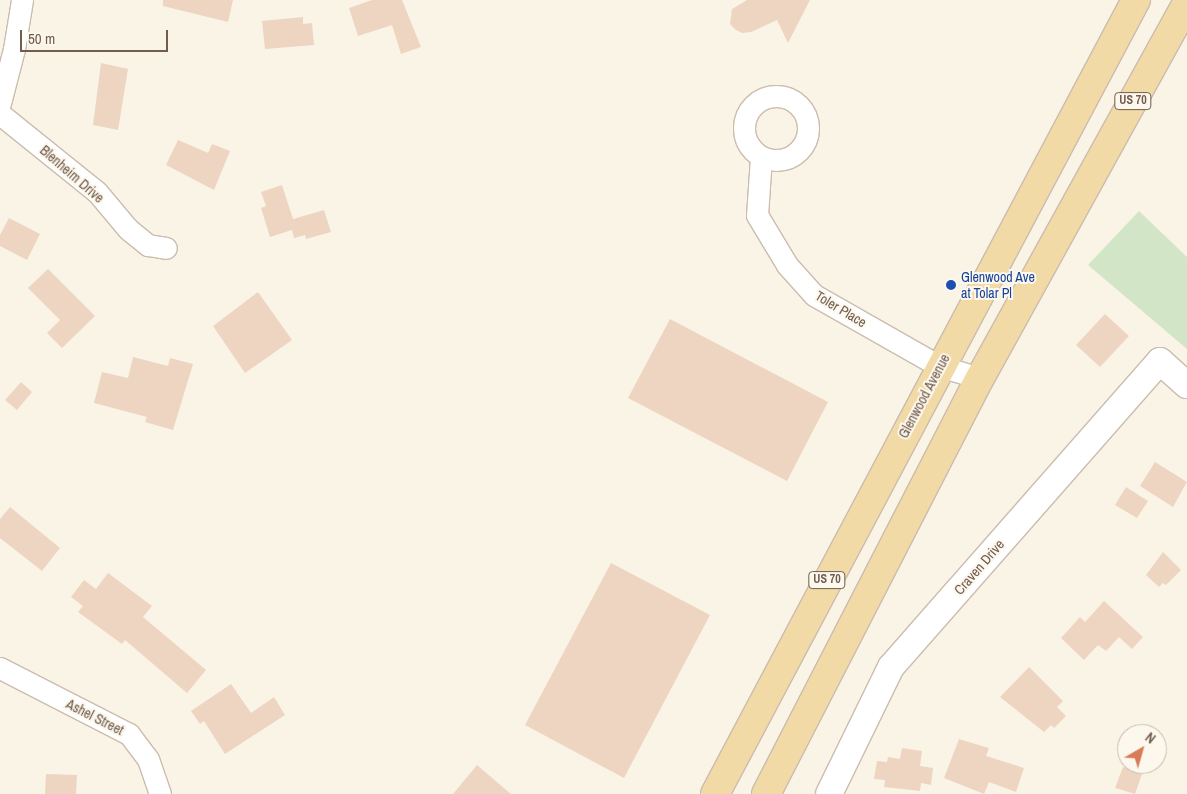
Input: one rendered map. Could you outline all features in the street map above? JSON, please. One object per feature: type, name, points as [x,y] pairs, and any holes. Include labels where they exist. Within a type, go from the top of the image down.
[{"type":"main road","name":"Glenwood Avenue","points":[[715,794],[940,366],[1136,0]]},
{"type":"main road","name":"US 70","points":[[766,794],[980,378],[1187,4]]},
{"type":"street","points":[[0,103],[14,49],[22,0]]},
{"type":"street","name":"Blenheim Drive","points":[[0,114],[97,192],[128,229],[148,245],[166,248]]},
{"type":"street","name":"Toler Place","points":[[761,157],[758,215],[787,264],[814,294],[940,366],[980,378]]},
{"type":"street","name":"Craven Drive","points":[[829,794],[891,667],[1160,361],[1187,384]]},
{"type":"street","name":"Ashel Street","points":[[0,668],[129,734],[148,759],[160,794]]},
{"type":"green space","points":[[1139,211],[1187,257],[1187,349],[1088,265]]},
{"type":"building","points":[[163,0],[233,0],[228,22],[163,6]]},
{"type":"building","points":[[372,0],[402,0],[421,47],[401,54],[392,25],[358,36],[349,8]]},
{"type":"building","points":[[747,0],[810,0],[788,43],[777,20],[751,32],[742,33],[730,24],[732,9]]},
{"type":"building","points":[[303,17],[303,24],[312,23],[314,45],[265,49],[262,21]]},
{"type":"building","points":[[101,63],[128,69],[118,130],[93,125]]},
{"type":"building","points":[[178,140],[208,153],[212,144],[230,151],[214,190],[166,165]]},
{"type":"building","points":[[282,185],[293,219],[324,210],[331,232],[306,239],[305,235],[294,238],[292,230],[270,237],[261,208],[266,206],[261,192]]},
{"type":"building","points":[[9,218],[40,234],[27,260],[0,246],[0,235]]},
{"type":"building","points":[[48,269],[95,316],[62,348],[47,333],[60,320],[28,288]]},
{"type":"building","points":[[258,292],[292,340],[245,373],[213,326]]},
{"type":"building","points":[[1105,314],[1129,336],[1100,367],[1076,345]]},
{"type":"building","points":[[670,319],[828,402],[787,481],[628,398]]},
{"type":"building","points":[[133,357],[168,366],[170,358],[193,364],[173,430],[145,422],[147,417],[94,403],[102,372],[128,378]]},
{"type":"building","points":[[21,382],[32,392],[17,410],[5,400]]},
{"type":"building","points":[[1155,462],[1187,482],[1173,507],[1140,486]]},
{"type":"building","points":[[1126,487],[1148,501],[1137,518],[1115,505]]},
{"type":"building","points":[[10,507],[60,548],[42,571],[0,538],[0,519]]},
{"type":"building","points":[[1163,552],[1181,570],[1166,585],[1163,583],[1159,587],[1146,575]]},
{"type":"building","points":[[611,563],[710,615],[624,778],[525,725]]},
{"type":"building","points":[[108,573],[152,606],[143,617],[206,670],[187,693],[125,640],[122,644],[78,612],[83,606],[71,597],[84,580],[96,589]]},
{"type":"building","points":[[1104,601],[1143,637],[1132,649],[1119,637],[1106,651],[1098,645],[1084,660],[1061,638],[1080,617],[1085,622]]},
{"type":"building","points":[[1029,667],[1063,701],[1057,707],[1066,716],[1054,728],[1051,725],[1044,732],[1000,697]]},
{"type":"building","points":[[231,684],[251,713],[274,697],[285,715],[225,754],[204,721],[200,724],[191,711]]},
{"type":"building","points":[[959,739],[989,748],[986,756],[1024,768],[1016,792],[989,782],[984,794],[944,778]]},
{"type":"building","points":[[902,748],[922,751],[920,766],[933,768],[931,785],[921,783],[920,791],[884,787],[885,780],[874,779],[877,761],[887,762],[888,757],[900,759]]},
{"type":"building","points":[[477,765],[511,794],[453,794]]},
{"type":"building","points":[[46,774],[77,775],[76,794],[45,794]]},
{"type":"building","points":[[1120,774],[1142,774],[1135,794],[1115,788]]},
{"type":"place","name":"Glenwood Ave at Tolar Pl","points":[[951,285]]}]
